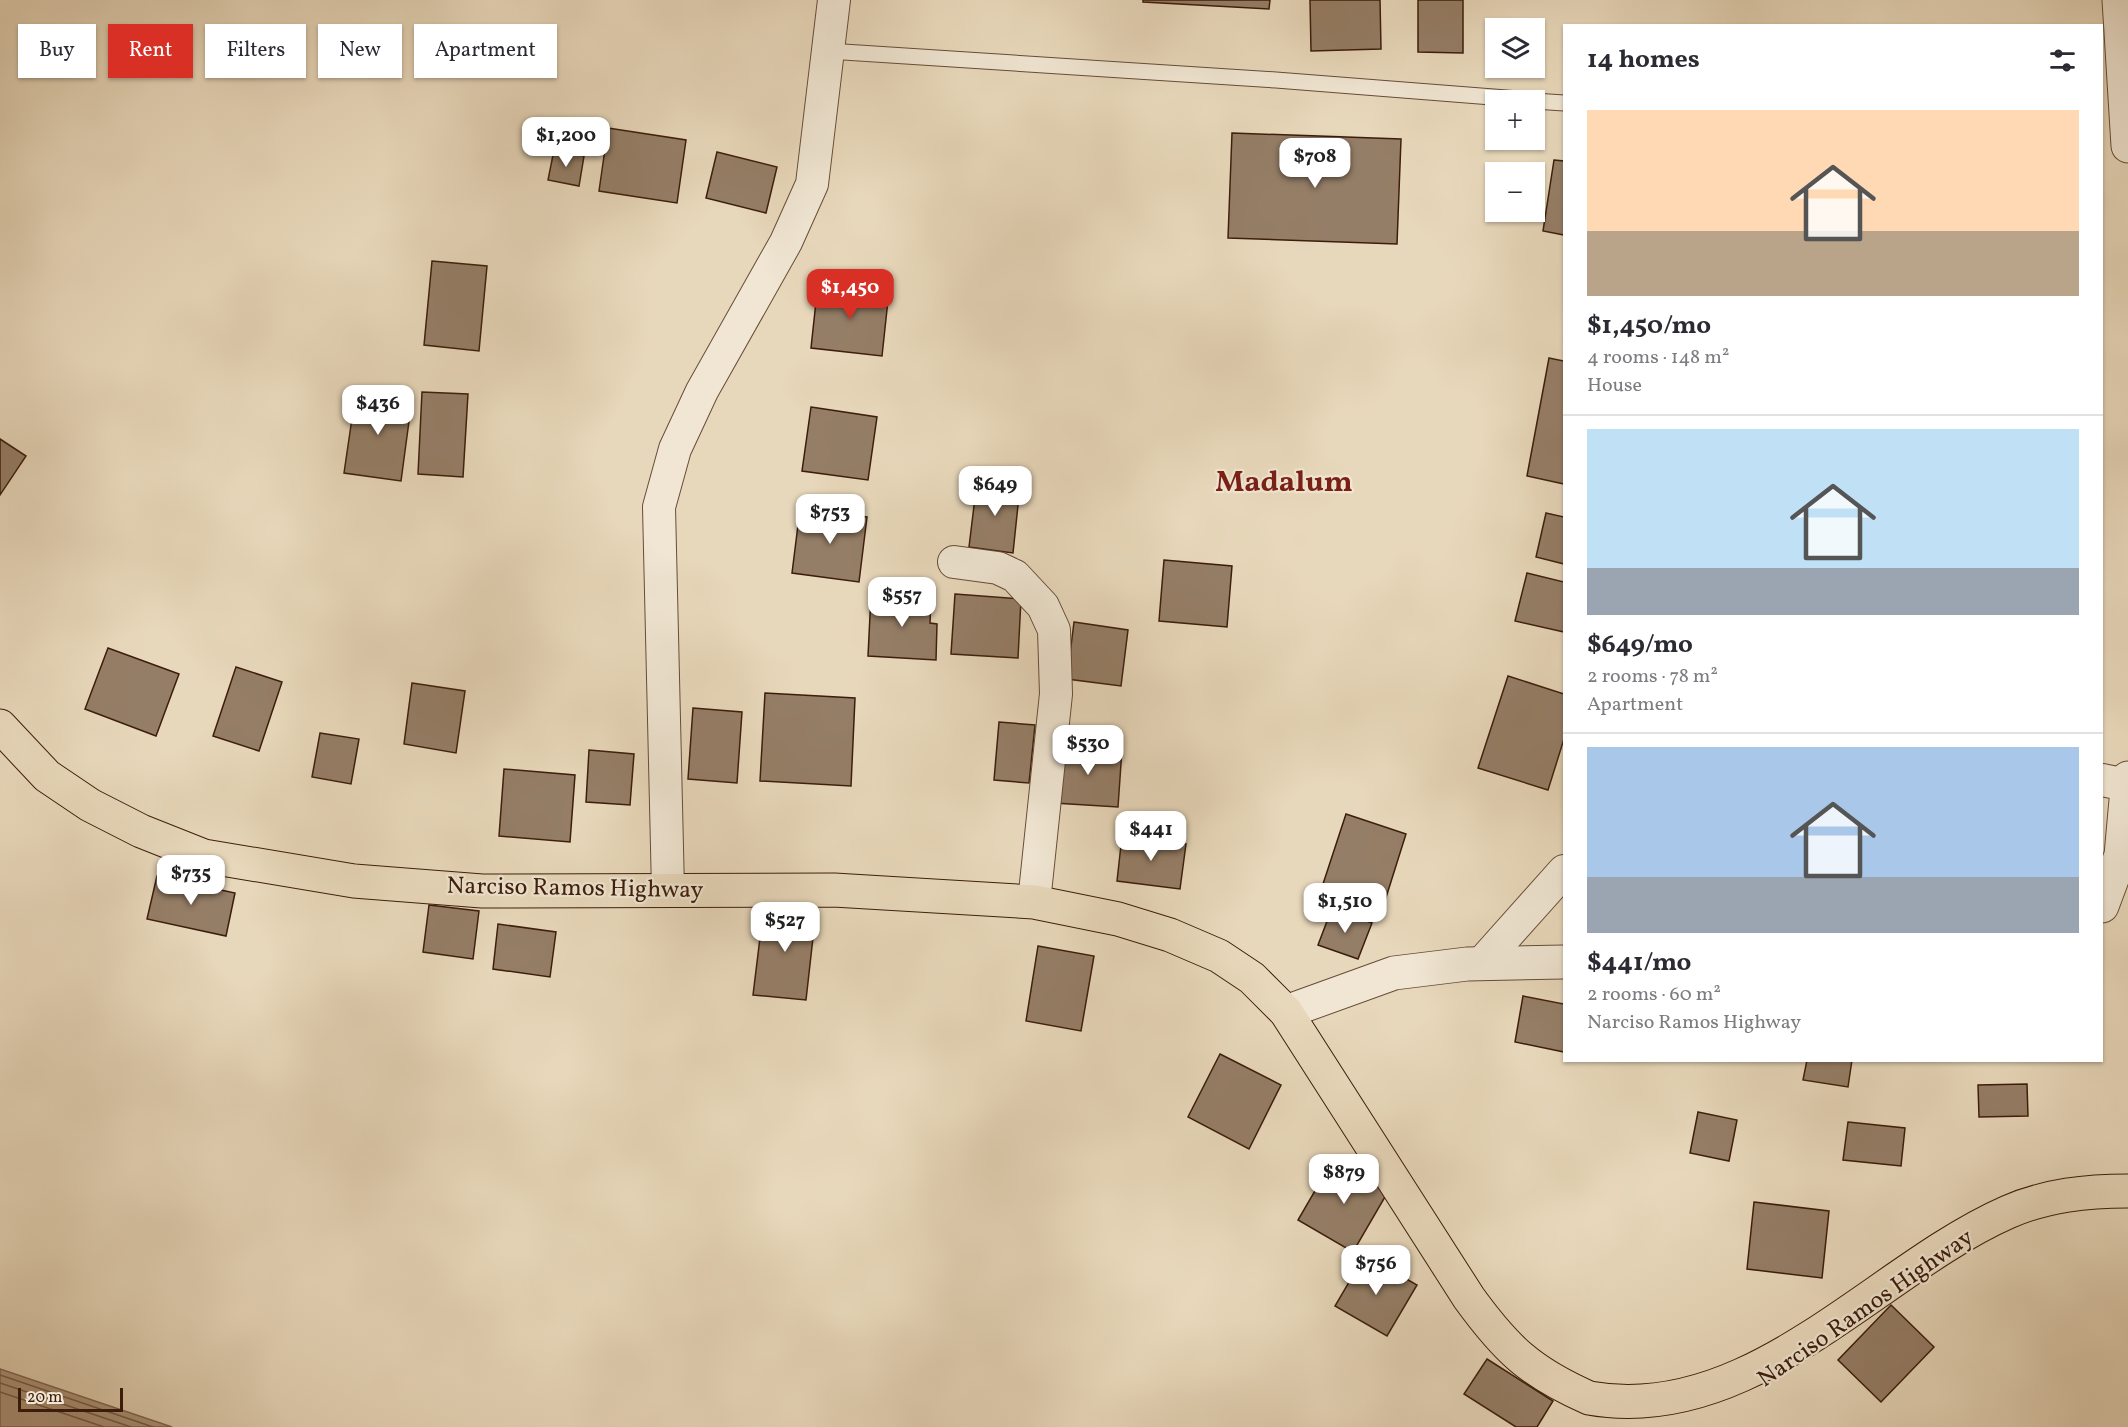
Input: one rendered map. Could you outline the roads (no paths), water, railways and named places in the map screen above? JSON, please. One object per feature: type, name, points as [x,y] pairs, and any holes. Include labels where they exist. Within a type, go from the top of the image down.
[{"type":"highway","name":"Narciso Ramos Highway","points":[[0,726],[47,776],[90,805],[141,831],[204,856],[354,881],[482,891],[834,890],[1034,902],[1118,919],[1170,935],[1219,956],[1252,978],[1286,1012],[1469,1298],[1499,1339],[1530,1366],[1559,1385],[1607,1406],[1649,1414],[1696,1410],[1742,1395],[1797,1361],[1962,1239],[2007,1212],[2044,1199],[2089,1191],[2128,1191]]},
{"type":"street","points":[[668,890],[660,507],[675,448],[702,391],[786,242],[812,184],[834,0]]},
{"type":"street","points":[[2119,0],[2128,146]]},
{"type":"street","points":[[954,562],[998,568],[1016,576],[1043,606],[1054,630],[1056,694],[1034,902]]},
{"type":"street","points":[[2103,903],[2121,855],[2128,778]]},
{"type":"street","points":[[2103,780],[2127,785]]},
{"type":"street","points":[[1480,964],[1563,872]]},
{"type":"street","points":[[1286,1012],[1394,973],[1480,964],[1563,962]]},
{"type":"lane","points":[[828,51],[1276,80],[1485,97]]},
{"type":"lane","points":[[1545,102],[1563,103]]},
{"type":"water","points":[[0,1369],[172,1427],[0,1427]]},
{"type":"district","name":"Madalum","points":[[1284,483]]}]
